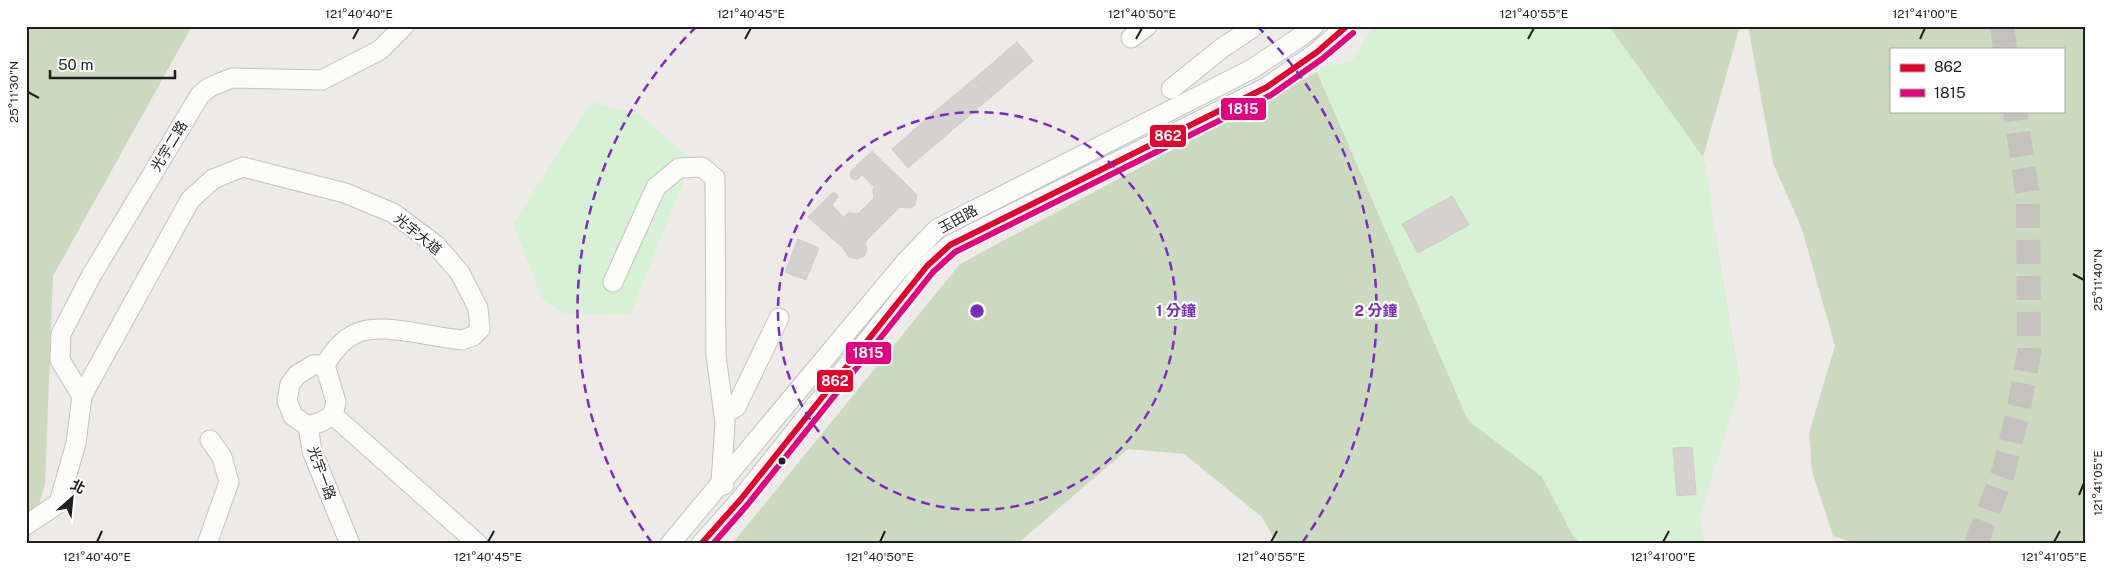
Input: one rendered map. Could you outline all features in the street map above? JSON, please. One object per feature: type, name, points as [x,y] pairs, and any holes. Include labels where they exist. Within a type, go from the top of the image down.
[{"type":"street","name":"光宇二路","points":[[82,396],[60,360],[61,334],[91,276],[200,95],[210,87],[232,78],[322,80],[380,50],[404,26]]},
{"type":"street","points":[[1131,38],[1146,26]]},
{"type":"street","points":[[1170,89],[1222,48],[1254,26]]},
{"type":"street","name":"玉田路","points":[[670,544],[907,260],[936,229],[1252,69],[1303,36],[1314,26]]},
{"type":"street","name":"玉田路","points":[[701,544],[741,499],[927,266],[950,245],[1267,87],[1317,52],[1347,26]]},
{"type":"street","name":"光宇大道","points":[[82,396],[190,200],[213,179],[243,167],[345,193],[393,213],[436,245],[460,272],[478,308],[480,329],[473,336],[462,340],[380,328],[358,332],[340,344],[325,366]]},
{"type":"street","points":[[613,282],[656,187],[679,168],[702,167],[715,178],[716,355],[724,414],[721,483],[741,499]]},
{"type":"street","points":[[724,414],[736,408],[779,318]]},
{"type":"street","points":[[313,365],[325,366],[336,402],[333,415],[321,422],[308,426],[293,416],[288,401],[290,384],[297,375],[313,365]]},
{"type":"street","points":[[26,525],[59,503],[76,443],[82,396]]},
{"type":"street","points":[[333,415],[478,544]]},
{"type":"street","name":"光宇一路","points":[[308,426],[312,451],[350,544]]},
{"type":"street","points":[[207,544],[229,482],[222,457],[210,440]]},
{"type":"green space","points":[[26,26],[192,26],[53,276],[45,484],[27,544]]},
{"type":"green space","points":[[1374,26],[1740,26],[1703,157],[1740,386],[1667,416],[1705,544],[1277,544],[1262,517],[1184,454],[1128,449],[1017,544],[732,544],[960,264],[1317,72],[1468,420]]},
{"type":"green space","points":[[1374,26],[1609,26],[1703,157],[1740,386],[1700,517],[1705,544],[1581,544],[1573,536],[1542,477],[1469,421],[1317,72],[1326,66],[1351,62]]},
{"type":"green space","points":[[1748,26],[2086,26],[2086,544],[1858,544],[1833,536],[1812,471],[1809,433],[1835,346],[1802,229],[1773,163]]},
{"type":"green space","points":[[591,102],[640,115],[692,160],[630,315],[563,313],[542,298],[513,224]]},
{"type":"building","points":[[1017,42],[1033,61],[991,97],[975,78]]},
{"type":"building","points":[[975,78],[991,97],[950,132],[933,113]]},
{"type":"building","points":[[933,113],[950,132],[908,168],[892,149]]},
{"type":"building","points":[[872,151],[917,195],[915,205],[910,208],[900,207],[865,242],[867,250],[864,256],[857,259],[849,257],[844,249],[808,217],[832,193],[836,193],[838,197],[832,205],[844,218],[848,213],[858,214],[874,198],[873,189],[875,188],[862,175],[855,180],[850,175],[851,171]]},
{"type":"building","points":[[1452,196],[1469,225],[1418,253],[1402,224]]},
{"type":"building","points":[[798,239],[819,248],[806,280],[785,272]]},
{"type":"building","points":[[1692,447],[1696,494],[1677,496],[1673,448]]},
{"type":"tunnel","points":[[2002,26],[2005,48]]},
{"type":"tunnel","points":[[1976,544],[2004,470],[2019,408],[2029,353],[2028,198],[2015,112]]},
{"type":"transit line","name":"862","points":[[701,544],[741,499],[927,266],[950,245],[1267,87],[1317,52],[1347,26]]},
{"type":"transit line","name":"1815","points":[[713,544],[748,504],[933,272],[955,252],[1271,95],[1322,59],[1353,33]]}]
